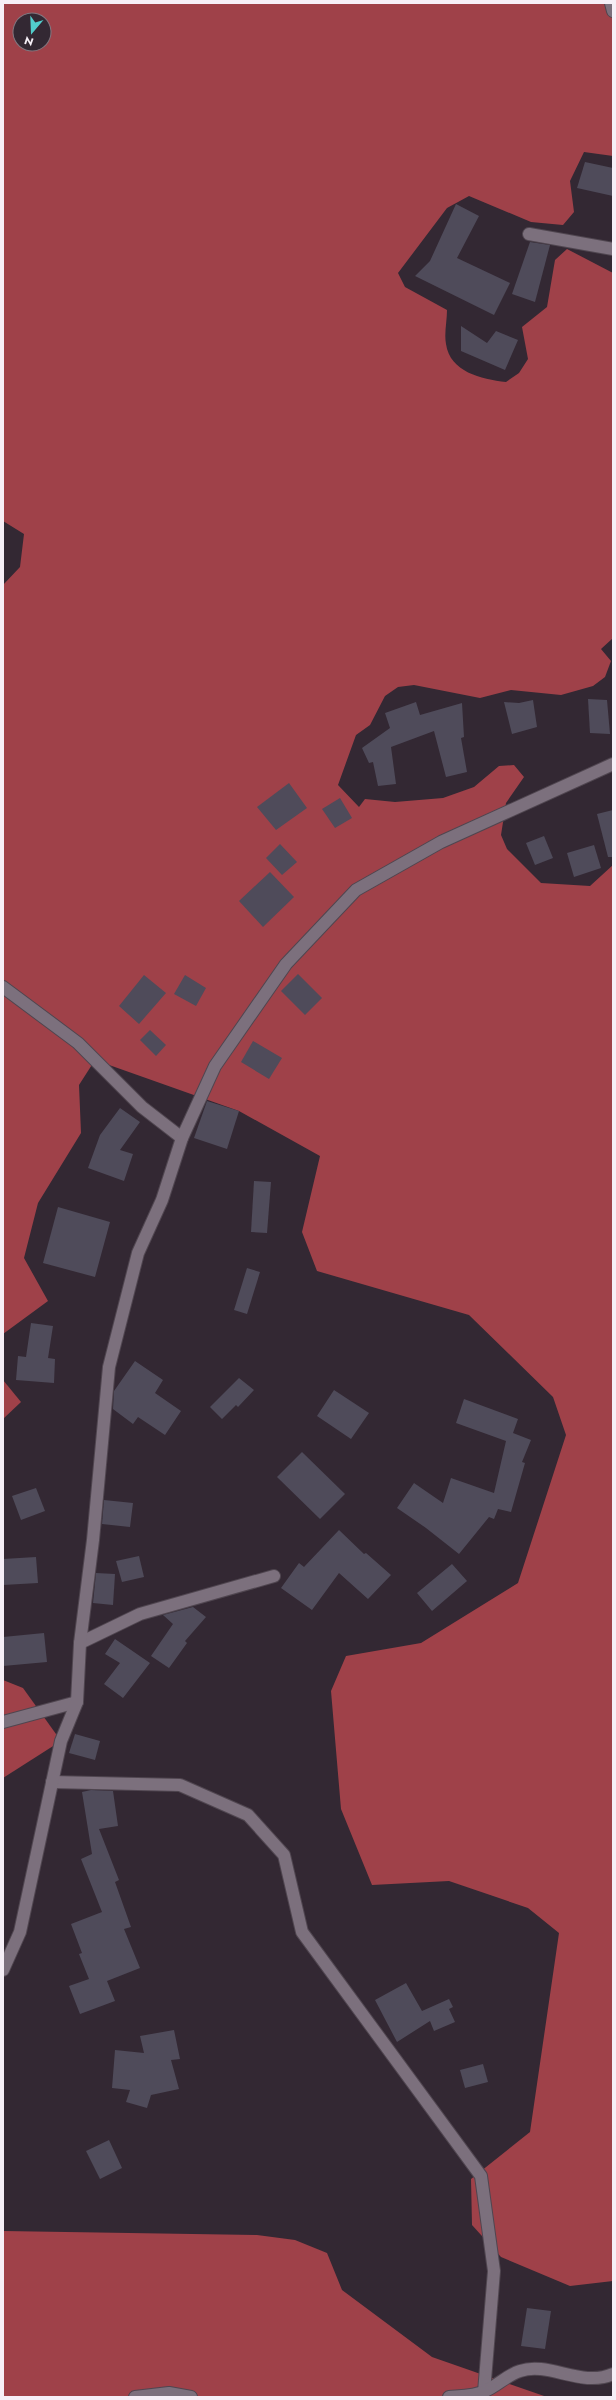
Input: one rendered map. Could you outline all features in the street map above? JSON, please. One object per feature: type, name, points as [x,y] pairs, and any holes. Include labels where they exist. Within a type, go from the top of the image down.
[{"type":"street","points":[[611,3],[613,11]]},
{"type":"street","points":[[529,234],[613,249]]},
{"type":"street","points":[[3,1970],[20,1932],[61,1741],[77,1702],[80,1643],[93,1540],[109,1367],[138,1253],[162,1200],[182,1138],[215,1066],[286,964],[356,890],[441,842],[613,764]]},
{"type":"street","points":[[3,987],[78,1042],[142,1108],[182,1138]]},
{"type":"street","points":[[80,1643],[140,1614],[274,1576]]},
{"type":"street","points":[[3,1722],[77,1702]]},
{"type":"street","points":[[52,1782],[180,1785],[248,1815],[284,1855],[302,1932],[481,2176],[494,2271],[484,2392]]},
{"type":"street","points":[[449,2397],[484,2392],[520,2371],[540,2370],[572,2377],[602,2378],[613,2374]]},
{"type":"street","points":[[135,2397],[169,2393],[191,2397]]},
{"type":"shaded area","points":[[3,3],[613,3],[613,156],[584,152],[570,181],[574,212],[563,225],[531,222],[469,196],[447,208],[398,273],[405,287],[447,310],[445,340],[449,354],[460,368],[477,376],[506,382],[519,373],[528,359],[522,327],[547,307],[555,260],[567,249],[613,273],[613,638],[601,649],[611,661],[605,677],[593,686],[561,695],[511,690],[480,698],[414,685],[398,687],[385,696],[370,725],[356,735],[338,785],[359,807],[365,799],[395,802],[443,798],[474,787],[499,766],[514,765],[524,777],[506,803],[501,835],[507,849],[541,883],[590,886],[613,865],[613,2281],[570,2286],[501,2257],[472,2225],[471,2179],[530,2132],[559,1933],[528,1908],[449,1881],[372,1885],[341,1809],[331,1691],[346,1656],[421,1643],[518,1583],[566,1435],[553,1397],[469,1315],[317,1271],[302,1232],[320,1156],[239,1111],[95,1060],[79,1085],[81,1133],[38,1203],[24,1258],[48,1301],[3,1334],[3,585],[20,567],[24,534],[3,521]]},
{"type":"shaded area","points":[[3,1380],[21,1402],[3,1419]]},
{"type":"shaded area","points":[[3,1680],[23,1688],[61,1741],[3,1778]]},
{"type":"shaded area","points":[[3,2231],[257,2235],[295,2240],[327,2253],[342,2290],[432,2357],[547,2397],[3,2397]]},
{"type":"building","points":[[585,162],[613,168],[613,196],[577,188]]},
{"type":"building","points":[[456,204],[479,216],[457,258],[510,283],[494,315],[415,276],[430,261]]},
{"type":"building","points":[[530,242],[550,245],[535,302],[512,294]]},
{"type":"building","points":[[461,326],[487,343],[496,331],[518,340],[505,370],[461,351]]},
{"type":"building","points":[[588,699],[607,700],[610,734],[590,733]]},
{"type":"building","points":[[533,700],[537,727],[512,734],[504,702],[519,703]]},
{"type":"building","points":[[416,702],[420,715],[462,703],[464,737],[461,738],[467,772],[446,777],[434,731],[391,747],[396,784],[378,786],[373,762],[369,763],[362,748],[390,728],[385,713]]},
{"type":"building","points":[[289,783],[307,808],[276,830],[257,807]]},
{"type":"building","points":[[340,798],[352,818],[335,828],[322,809]]},
{"type":"building","points":[[613,810],[613,857],[608,857],[597,814]]},
{"type":"building","points":[[544,836],[553,858],[535,865],[526,843]]},
{"type":"building","points":[[280,844],[297,862],[282,875],[266,858]]},
{"type":"building","points":[[594,845],[601,868],[574,877],[567,853]]},
{"type":"building","points":[[270,872],[294,897],[263,927],[239,901]]},
{"type":"building","points":[[298,974],[322,998],[305,1015],[281,991]]},
{"type":"building","points":[[144,975],[166,993],[139,1024],[119,1006]]},
{"type":"building","points":[[185,975],[206,988],[196,1006],[174,994]]},
{"type":"building","points":[[150,1030],[166,1045],[156,1056],[140,1040]]},
{"type":"building","points":[[253,1041],[282,1058],[269,1079],[241,1062]]},
{"type":"building","points":[[207,1101],[239,1111],[227,1149],[194,1138]]},
{"type":"building","points":[[120,1108],[140,1122],[120,1150],[133,1154],[124,1181],[88,1168],[100,1135]]},
{"type":"building","points":[[254,1181],[271,1182],[267,1233],[251,1232]]},
{"type":"building","points":[[58,1207],[110,1222],[95,1277],[43,1263]]},
{"type":"building","points":[[247,1268],[260,1272],[247,1314],[234,1310]]},
{"type":"building","points":[[31,1323],[53,1326],[48,1358],[55,1359],[54,1383],[16,1380],[18,1356],[26,1357]]},
{"type":"building","points":[[135,1361],[163,1380],[155,1393],[181,1411],[165,1435],[138,1417],[133,1424],[113,1409],[114,1391]]},
{"type":"building","points":[[239,1378],[254,1390],[238,1407],[236,1405],[222,1419],[210,1407]]},
{"type":"building","points":[[334,1390],[369,1413],[351,1439],[317,1416]]},
{"type":"building","points":[[464,1399],[518,1419],[513,1433],[531,1440],[522,1462],[525,1463],[511,1512],[498,1509],[494,1519],[489,1517],[459,1554],[426,1528],[397,1508],[414,1483],[443,1503],[451,1478],[494,1493],[506,1441],[456,1423]]},
{"type":"building","points":[[302,1452],[345,1494],[320,1519],[277,1477]]},
{"type":"building","points":[[36,1488],[45,1511],[21,1520],[12,1496]]},
{"type":"building","points":[[104,1500],[133,1503],[130,1527],[102,1524]]},
{"type":"building","points":[[339,1530],[364,1554],[366,1553],[391,1575],[368,1599],[339,1573],[312,1610],[281,1588],[299,1563],[304,1567]]},
{"type":"building","points":[[139,1556],[144,1577],[122,1582],[116,1561]]},
{"type":"building","points":[[36,1557],[38,1583],[3,1585],[3,1559]]},
{"type":"building","points":[[452,1564],[467,1581],[432,1611],[417,1593]]},
{"type":"building","points":[[96,1573],[115,1574],[113,1605],[93,1603]]},
{"type":"building","points":[[193,1607],[206,1617],[185,1641],[187,1643],[169,1668],[151,1656],[173,1624],[163,1615]]},
{"type":"building","points":[[44,1633],[47,1662],[3,1666],[3,1637]]},
{"type":"building","points":[[115,1639],[150,1663],[123,1698],[104,1684],[120,1663],[105,1654]]},
{"type":"building","points":[[75,1734],[100,1741],[95,1760],[69,1753]]},
{"type":"building","points":[[91,1790],[113,1791],[118,1826],[99,1829],[119,1880],[115,1882],[131,1927],[124,1929],[140,1968],[107,1981],[115,2001],[80,2014],[69,1986],[89,1979],[79,1954],[82,1953],[71,1924],[102,1912],[81,1859],[92,1854],[82,1792]]},
{"type":"building","points":[[406,1983],[422,2011],[449,1999],[453,2007],[449,2009],[455,2022],[434,2031],[430,2021],[397,2042],[375,2000]]},
{"type":"building","points":[[174,2030],[180,2059],[171,2060],[179,2089],[151,2095],[147,2108],[126,2102],[130,2090],[112,2088],[115,2050],[144,2053],[140,2036]]},
{"type":"building","points":[[483,2064],[488,2082],[465,2088],[460,2070]]},
{"type":"building","points":[[109,2140],[122,2168],[100,2179],[86,2151]]},
{"type":"building","points":[[527,2308],[551,2311],[545,2349],[521,2346]]}]
